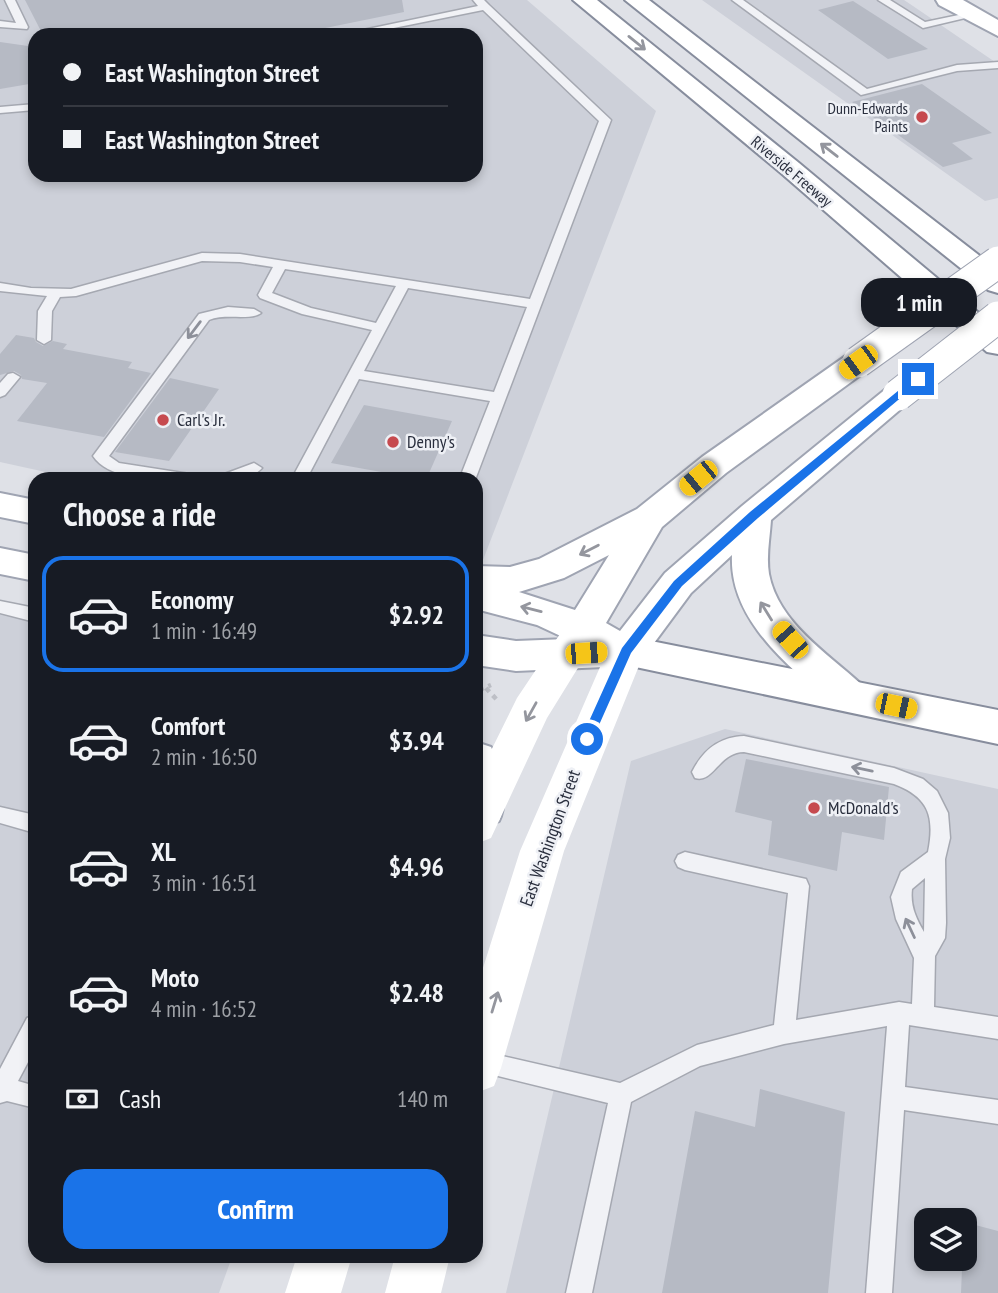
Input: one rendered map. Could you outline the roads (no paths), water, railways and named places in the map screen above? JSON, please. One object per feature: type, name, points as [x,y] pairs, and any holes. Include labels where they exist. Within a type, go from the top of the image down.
[{"type":"main road","name":"Riverside Freeway","points":[[584,0],[998,345]]},
{"type":"main road","points":[[636,0],[998,284]]},
{"type":"main road","points":[[947,0],[998,29]]},
{"type":"main road","points":[[790,169],[842,235],[998,372]]},
{"type":"main road","points":[[869,182],[998,269]]},
{"type":"main road","points":[[483,580],[510,581],[551,569],[649,519],[715,465],[998,262]]},
{"type":"main road","name":"East Washington Street","points":[[483,1044],[542,851],[626,651],[678,583],[754,515],[898,395],[998,317]]},
{"type":"main road","points":[[0,505],[28,511]]},
{"type":"main road","points":[[754,515],[751,573],[756,595],[771,619],[790,640],[847,695]]},
{"type":"main road","points":[[483,810],[531,710],[649,519]]},
{"type":"main road","points":[[0,561],[28,567]]},
{"type":"main road","points":[[483,597],[547,613],[575,642]]},
{"type":"main road","points":[[483,651],[516,656],[575,642],[998,727]]},
{"type":"main road","points":[[313,1293],[323,1263]]},
{"type":"main road","points":[[413,1293],[421,1263]]},
{"type":"lane","points":[[0,24],[23,27],[10,0]]},
{"type":"lane","points":[[737,0],[865,93],[957,68],[998,65]]},
{"type":"lane","points":[[883,0],[923,25],[973,15]]},
{"type":"lane","points":[[375,28],[482,4],[605,120],[470,472]]},
{"type":"lane","points":[[0,110],[28,108]]},
{"type":"lane","points":[[0,287],[31,292],[71,293],[202,257],[281,263],[535,304]]},
{"type":"lane","points":[[281,263],[265,295],[307,311],[379,328]]},
{"type":"lane","points":[[302,472],[404,283]]},
{"type":"lane","points":[[44,340],[45,311],[56,293]]},
{"type":"lane","points":[[143,472],[106,464],[101,456],[204,317],[230,311],[254,313]]},
{"type":"lane","points":[[355,374],[499,398]]},
{"type":"lane","points":[[0,393],[13,377]]},
{"type":"lane","points":[[244,472],[254,468]]},
{"type":"lane","points":[[0,607],[28,613]]},
{"type":"lane","points":[[702,772],[711,758],[732,743],[910,781],[934,798],[939,813],[939,848],[935,858],[935,931],[934,938],[924,954],[922,1016]]},
{"type":"lane","points":[[0,815],[28,822]]},
{"type":"lane","points":[[924,954],[902,911],[901,893],[906,879],[935,858]]},
{"type":"lane","points":[[685,861],[799,886],[783,1033]]},
{"type":"lane","points":[[483,1065],[621,1095],[697,1056],[783,1033],[899,1013],[998,1028]]},
{"type":"lane","points":[[879,1293],[899,1013]]},
{"type":"lane","points":[[28,1039],[1,1090],[28,1096]]},
{"type":"lane","points":[[579,1293],[621,1095]]},
{"type":"lane","points":[[892,1097],[998,1112]]},
{"type":"place","name":"Dunn-Edwards Paints","points":[[922,117]]},
{"type":"place","name":"Carl's Jr.","points":[[163,420]]},
{"type":"place","name":"Denny's","points":[[393,442]]},
{"type":"place","name":"McDonald's","points":[[814,808]]}]
